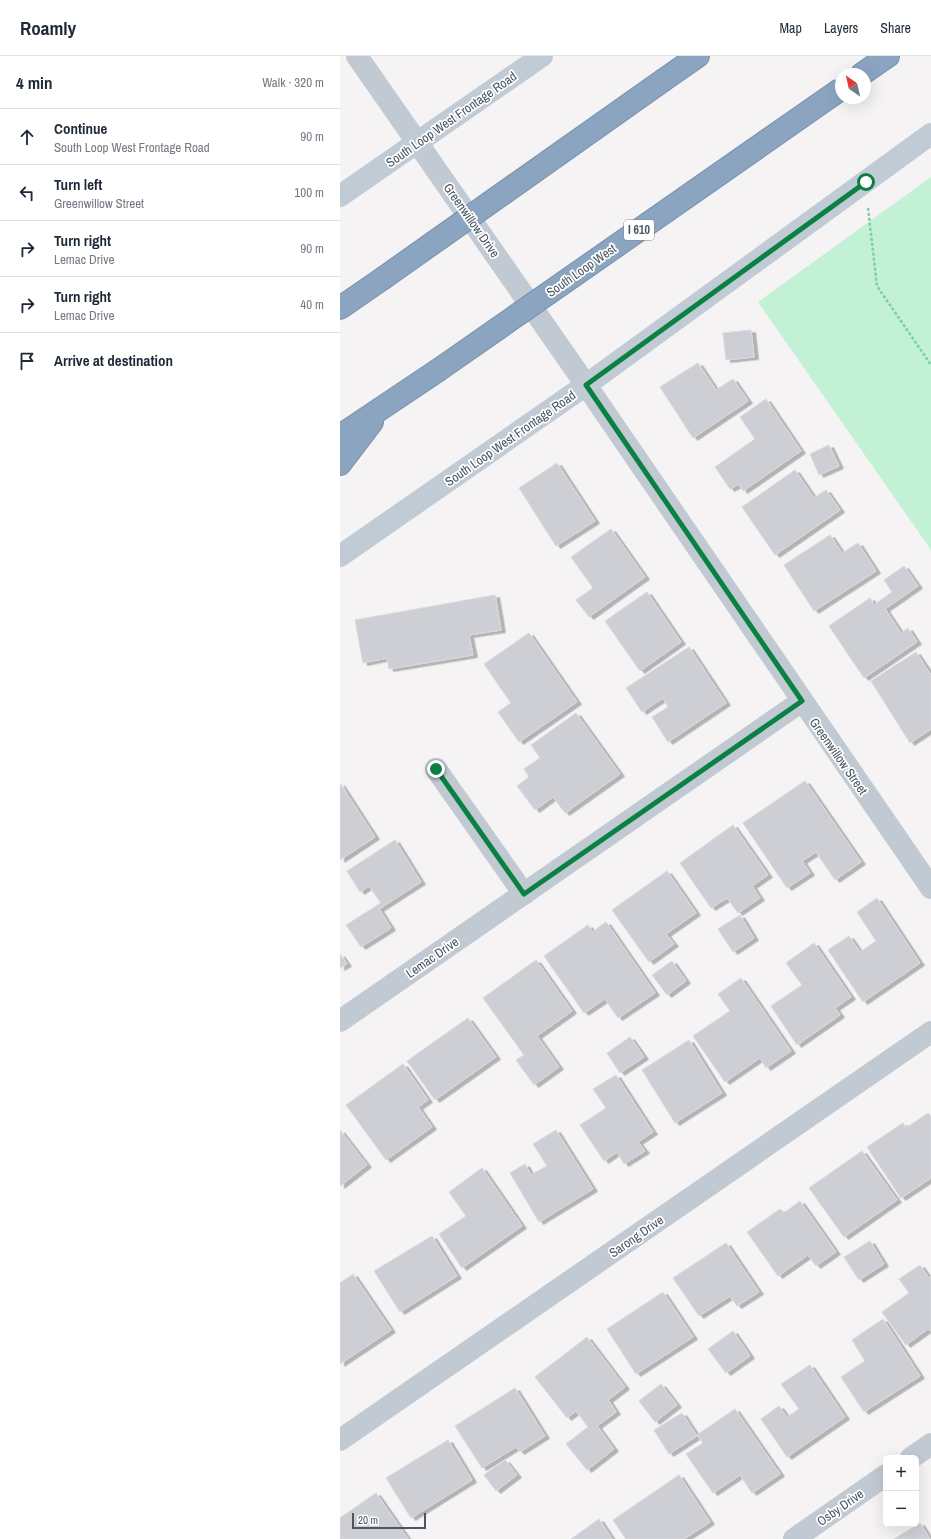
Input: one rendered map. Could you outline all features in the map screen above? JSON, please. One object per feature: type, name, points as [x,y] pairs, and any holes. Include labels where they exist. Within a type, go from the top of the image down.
[{"type":"highway","points":[[340,308],[698,56]]},
{"type":"highway","points":[[871,68],[888,56]]},
{"type":"highway","name":"South Loop West","points":[[340,436],[437,371],[835,93]]},
{"type":"highway","points":[[340,300],[382,279]]},
{"type":"highway","points":[[340,464],[384,407]]},
{"type":"main road","name":"South Loop West Frontage Road","points":[[340,196],[542,56]]},
{"type":"main road","name":"South Loop West Frontage Road","points":[[340,556],[586,385],[931,134]]},
{"type":"street","name":"Greenwillow Drive","points":[[357,56],[586,385]]},
{"type":"street","name":"Greenwillow Street","points":[[586,385],[931,888]]},
{"type":"street","name":"Lemac Drive","points":[[340,1021],[802,701]]},
{"type":"street","points":[[436,769],[524,894]]},
{"type":"street","name":"Sarong Drive","points":[[340,1440],[931,1032]]},
{"type":"street","points":[[915,1455],[931,1444]]},
{"type":"street","name":"Osby Drive","points":[[794,1539],[883,1477]]},
{"type":"path","points":[[866,182],[877,286],[931,365]]},
{"type":"green space","points":[[931,177],[931,550],[758,302]]},
{"type":"building","points":[[751,330],[754,357],[726,360],[723,333]]},
{"type":"building","points":[[698,363],[716,390],[733,379],[748,401],[693,438],[660,387]]},
{"type":"building","points":[[766,399],[801,451],[743,491],[739,484],[730,489],[715,467],[755,439],[740,417]]},
{"type":"building","points":[[829,445],[839,466],[819,475],[810,454]]},
{"type":"building","points":[[557,463],[595,521],[556,546],[519,488]]},
{"type":"building","points":[[795,470],[814,498],[826,490],[840,510],[775,555],[742,507]]},
{"type":"building","points":[[611,529],[645,577],[589,617],[576,600],[593,588],[571,557]]},
{"type":"building","points":[[830,535],[842,553],[858,543],[876,571],[814,611],[784,565]]},
{"type":"building","points":[[904,566],[918,586],[885,609],[901,633],[908,628],[917,642],[864,678],[829,626],[870,598],[874,605],[892,592],[884,580]]},
{"type":"building","points":[[647,592],[681,642],[640,671],[605,621]]},
{"type":"building","points":[[495,595],[501,630],[469,635],[473,655],[389,669],[387,658],[363,663],[355,620]]},
{"type":"building","points":[[529,633],[577,702],[519,742],[498,712],[511,703],[484,664]]},
{"type":"building","points":[[689,647],[726,703],[668,742],[652,717],[668,707],[663,698],[642,712],[626,688]]},
{"type":"building","points":[[916,652],[931,675],[931,729],[910,743],[871,681]]},
{"type":"building","points":[[576,713],[620,774],[565,813],[553,797],[535,810],[517,786],[529,777],[524,769],[540,758],[531,745]]},
{"type":"building","points":[[805,781],[861,862],[835,880],[816,852],[802,861],[810,873],[787,888],[743,823]]},
{"type":"building","points":[[340,783],[375,837],[340,860]]},
{"type":"building","points":[[733,825],[768,875],[752,886],[760,898],[738,913],[727,898],[711,908],[680,863]]},
{"type":"building","points":[[395,840],[421,882],[379,909],[391,928],[361,947],[346,925],[381,903],[369,886],[360,892],[347,871]]},
{"type":"building","points":[[667,871],[696,913],[666,934],[674,944],[649,962],[612,910]]},
{"type":"building","points":[[877,898],[920,963],[863,1002],[828,950],[849,936],[860,952],[876,941],[857,912]]},
{"type":"building","points":[[740,915],[754,938],[733,952],[718,929]]},
{"type":"building","points":[[606,922],[655,993],[618,1018],[605,999],[584,1013],[544,956],[588,925],[592,932]]},
{"type":"building","points":[[814,943],[851,997],[835,1008],[840,1015],[797,1045],[771,1006],[802,985],[786,963]]},
{"type":"building","points":[[340,954],[347,964],[340,968]]},
{"type":"building","points":[[536,960],[572,1011],[537,1036],[559,1067],[534,1085],[516,1060],[524,1055],[483,998]]},
{"type":"building","points":[[672,961],[686,981],[667,995],[652,975]]},
{"type":"building","points":[[741,978],[791,1051],[766,1068],[760,1058],[725,1082],[693,1036],[730,1011],[718,994]]},
{"type":"building","points":[[468,1018],[496,1057],[435,1100],[407,1061]]},
{"type":"building","points":[[630,1037],[644,1057],[620,1073],[607,1053]]},
{"type":"building","points":[[689,1040],[722,1093],[675,1123],[642,1070]]},
{"type":"building","points":[[403,1064],[428,1100],[418,1107],[432,1127],[386,1160],[346,1105]]},
{"type":"building","points":[[616,1075],[653,1132],[638,1142],[645,1151],[624,1164],[617,1152],[604,1161],[580,1125],[606,1108],[593,1089]]},
{"type":"building","points":[[928,1113],[931,1117],[931,1178],[901,1198],[867,1147],[903,1123],[906,1128]]},
{"type":"building","points":[[340,1130],[367,1165],[340,1186]]},
{"type":"building","points":[[556,1130],[593,1189],[539,1222],[510,1173],[525,1164],[531,1175],[547,1166],[533,1144]]},
{"type":"building","points":[[862,1151],[897,1200],[844,1237],[809,1188]]},
{"type":"building","points":[[482,1168],[522,1226],[462,1268],[439,1234],[466,1216],[449,1192]]},
{"type":"building","points":[[800,1201],[836,1252],[816,1266],[808,1255],[778,1276],[747,1232],[780,1209],[784,1213]]},
{"type":"building","points":[[432,1236],[457,1276],[400,1312],[374,1271]]},
{"type":"building","points":[[870,1241],[884,1264],[859,1280],[844,1257]]},
{"type":"building","points":[[726,1243],[759,1292],[737,1306],[730,1296],[699,1316],[673,1278]]},
{"type":"building","points":[[920,1265],[929,1278],[931,1277],[931,1332],[928,1329],[906,1345],[882,1312],[909,1293],[899,1279]]},
{"type":"building","points":[[353,1274],[391,1330],[340,1364],[340,1283]]},
{"type":"building","points":[[663,1292],[693,1337],[636,1374],[607,1329]]},
{"type":"building","points":[[883,1319],[920,1376],[864,1412],[841,1377],[865,1361],[852,1340]]},
{"type":"building","points":[[733,1331],[750,1356],[726,1373],[708,1349]]},
{"type":"building","points":[[587,1337],[625,1387],[608,1400],[616,1412],[597,1426],[614,1449],[587,1470],[566,1444],[588,1427],[576,1411],[567,1418],[535,1377]]},
{"type":"building","points":[[810,1365],[845,1417],[787,1457],[761,1419],[779,1406],[787,1417],[799,1409],[781,1384]]},
{"type":"building","points":[[661,1384],[677,1405],[655,1422],[639,1401]]},
{"type":"building","points":[[515,1388],[545,1436],[520,1452],[516,1447],[482,1468],[455,1426]]},
{"type":"building","points":[[735,1409],[780,1474],[752,1493],[740,1475],[713,1493],[686,1454],[703,1443],[697,1435]]},
{"type":"building","points":[[682,1413],[697,1436],[669,1454],[654,1430]]},
{"type":"building","points":[[448,1440],[472,1480],[411,1518],[386,1478]]},
{"type":"building","points":[[505,1460],[517,1475],[496,1491],[484,1475]]},
{"type":"building","points":[[679,1475],[710,1522],[684,1539],[626,1539],[613,1520]]},
{"type":"building","points":[[376,1493],[408,1539],[340,1539],[340,1518]]},
{"type":"building","points":[[599,1519],[612,1539],[571,1539]]},
{"type":"building","points":[[919,1524],[930,1539],[894,1539],[914,1527],[919,1527]]},
{"type":"route","points":[[436,769],[524,894],[802,701],[586,385],[866,182]]}]
